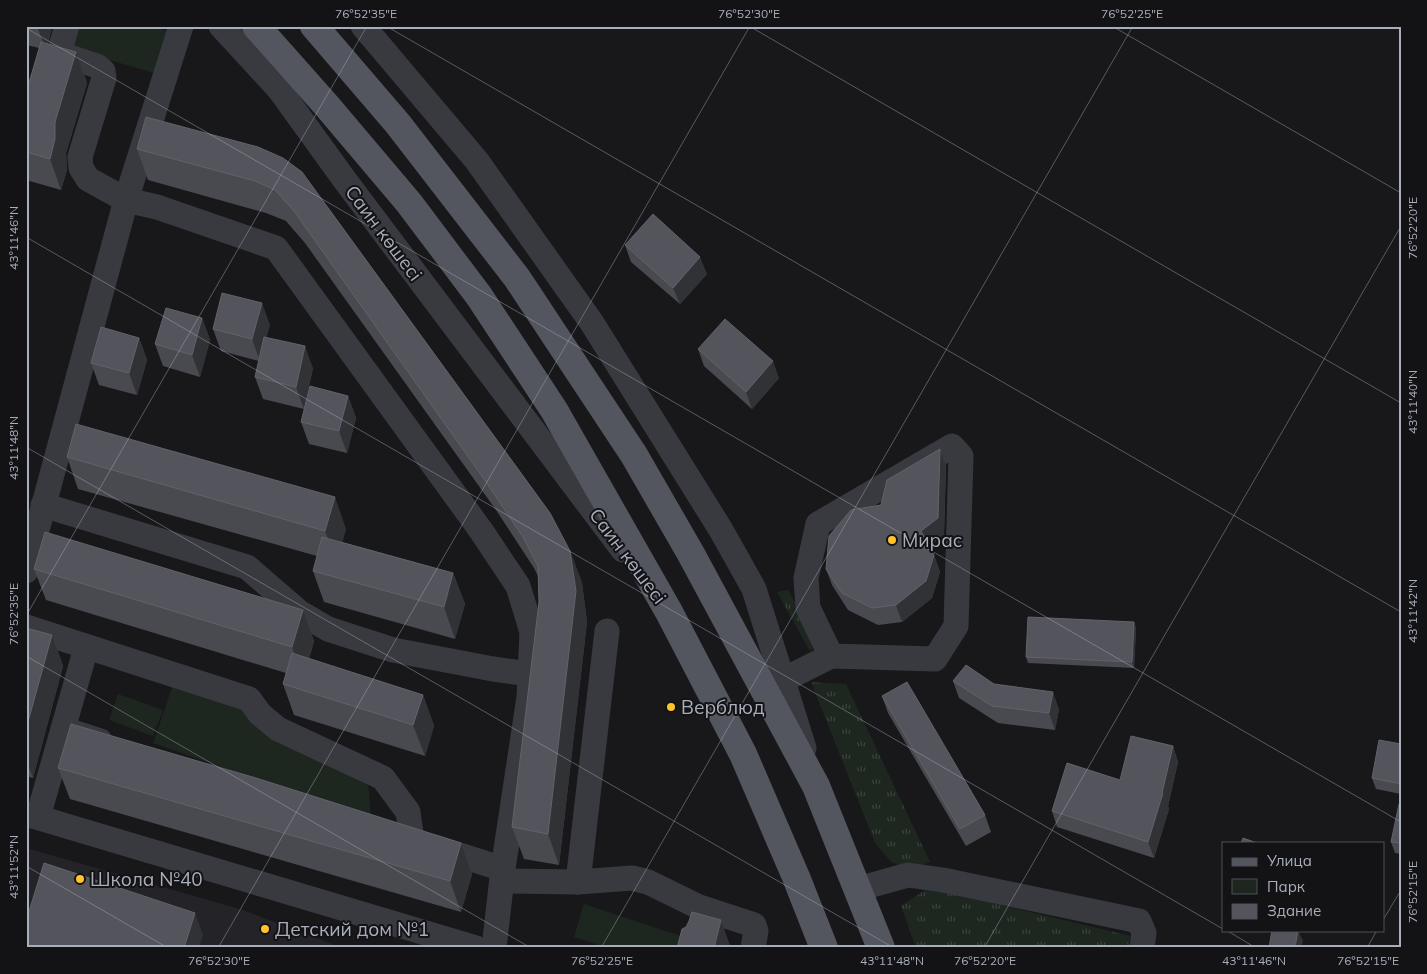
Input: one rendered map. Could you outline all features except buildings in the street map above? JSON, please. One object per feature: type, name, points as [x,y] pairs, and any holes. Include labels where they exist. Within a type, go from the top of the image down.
[{"type":"main road","name":"Саин көшесі","points":[[256,26],[409,203],[479,296],[554,410],[669,612]]},
{"type":"main road","points":[[314,26],[398,124],[516,278],[624,439],[691,554],[816,786],[881,948]]},
{"type":"main road","points":[[669,612],[743,754],[796,877],[824,948]]},
{"type":"street","points":[[67,26],[60,50],[61,54],[97,66],[103,71],[104,78],[80,158],[81,168],[88,179],[126,200],[157,207],[276,248],[482,532],[518,586],[532,632],[530,674],[494,948]]},
{"type":"street","points":[[26,571],[126,200],[181,26]]},
{"type":"street","name":"Саин көшесі","points":[[222,26],[279,89],[669,612]]},
{"type":"street","points":[[363,26],[477,160],[592,323],[721,530],[754,589],[816,786]]},
{"type":"street","points":[[783,680],[831,656],[935,658],[956,626],[961,456],[952,446],[818,524],[806,578],[808,608],[831,656]]},
{"type":"street","points":[[43,505],[247,567],[299,612],[328,629],[393,650],[530,674]]},
{"type":"street","points":[[26,628],[248,699],[260,714],[278,729],[383,778],[408,812],[412,840]]},
{"type":"street","points":[[578,882],[607,631]]},
{"type":"street","points":[[86,648],[63,730],[32,816],[476,948]]},
{"type":"street","points":[[63,730],[120,747]]},
{"type":"street","points":[[384,831],[503,875],[578,882],[632,878],[648,882],[696,918],[754,925],[756,931],[753,948]]},
{"type":"street","points":[[858,889],[904,875],[943,880],[1139,922],[1144,933],[1142,948]]},
{"type":"shaded area","name":"Школа №40","points":[[26,848],[243,910],[343,948],[26,948]]},
{"type":"green space","points":[[79,26],[151,26],[167,31],[154,73],[72,49]]},
{"type":"green space","points":[[788,590],[818,644],[810,651],[777,592]]},
{"type":"green space","points":[[174,682],[245,707],[368,779],[371,820],[153,743]]},
{"type":"green space","points":[[811,682],[846,684],[930,862],[909,869],[891,862],[875,843]]},
{"type":"green space","points":[[118,694],[163,710],[153,736],[109,720]]},
{"type":"green space","points":[[928,888],[1131,936],[1128,948],[916,948],[901,906]]},
{"type":"green space","points":[[584,904],[681,936],[677,948],[608,948],[574,937]]},
{"type":"place","name":"Мирас","points":[[892,540]]},
{"type":"place","name":"Верблюд","points":[[671,707]]},
{"type":"place","name":"Школа №40","points":[[80,879]]},
{"type":"place","name":"Детский дом №1","points":[[265,929]]}]
